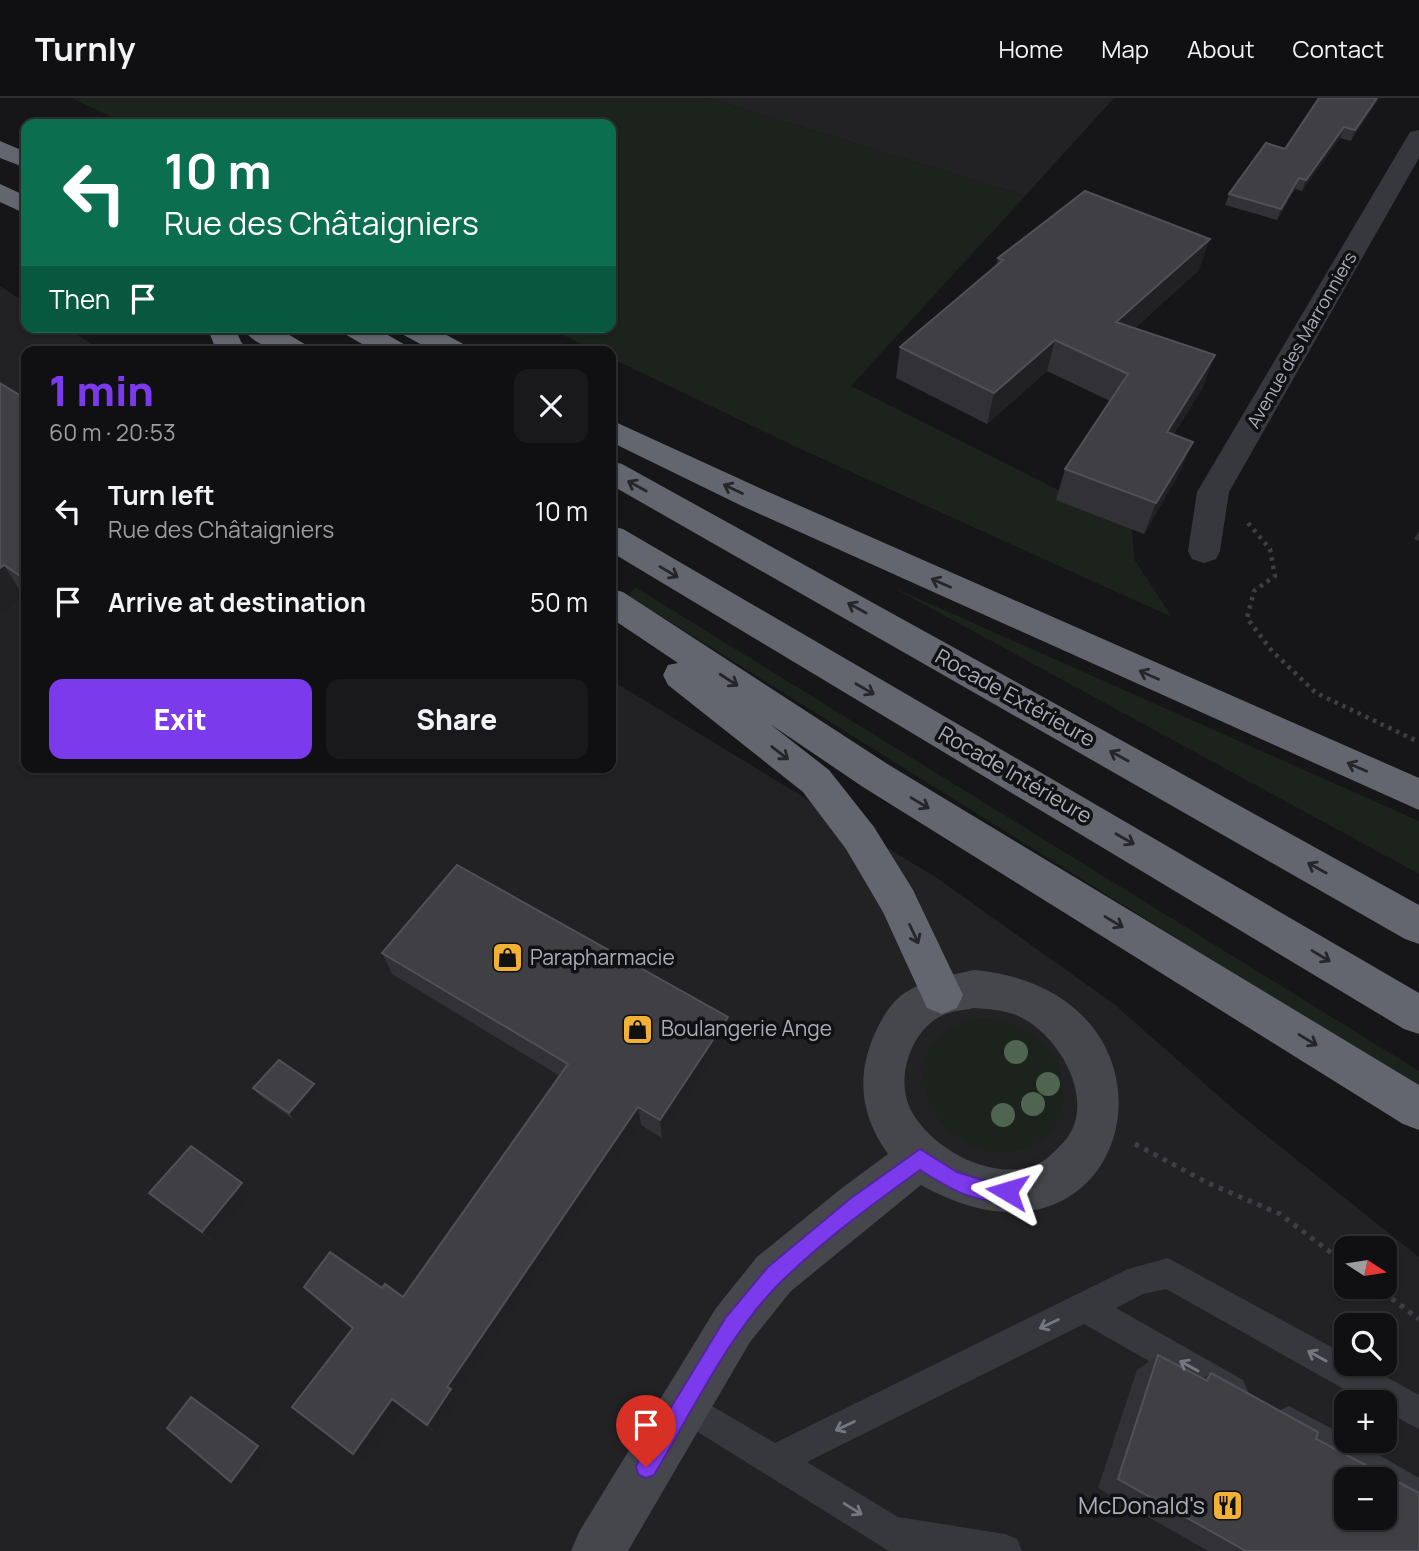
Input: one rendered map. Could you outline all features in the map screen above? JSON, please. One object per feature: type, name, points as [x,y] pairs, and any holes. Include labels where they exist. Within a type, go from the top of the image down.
[{"type":"highway","points":[[0,148],[21,158]]},
{"type":"highway","points":[[0,192],[21,203]]},
{"type":"highway","points":[[265,333],[288,346]]},
{"type":"highway","points":[[364,333],[386,346]]},
{"type":"highway","points":[[421,333],[446,346]]},
{"type":"highway","points":[[616,432],[814,526],[1419,795]]},
{"type":"highway","name":"Rocade Extérieure","points":[[616,474],[1419,926]]},
{"type":"highway","name":"Rocade Intérieure","points":[[616,540],[809,657],[1127,840],[1419,1014]]},
{"type":"highway","points":[[616,604],[876,776],[1419,1109]]},
{"type":"highway","points":[[616,624],[816,781],[860,838],[899,902],[942,995]]},
{"type":"main road","points":[[974,989],[1007,992],[1040,1006],[1067,1027],[1088,1056],[1098,1090],[1097,1124],[1083,1154],[1059,1178],[1026,1190],[989,1191],[952,1180],[920,1158],[897,1128],[885,1095],[884,1063],[895,1033],[915,1010],[942,995],[974,989]]},
{"type":"main road","points":[[597,1551],[733,1325],[775,1274],[858,1204],[920,1158]]},
{"type":"street","name":"Avenue des Marronniers","points":[[1204,551],[1213,492],[1404,189],[1419,137]]},
{"type":"lane","points":[[774,1461],[1139,1280],[1168,1273],[1419,1413]]},
{"type":"lane","points":[[1084,1307],[1419,1496]]},
{"type":"lane","points":[[683,1405],[921,1551]]},
{"type":"lane","points":[[887,1530],[1005,1551]]},
{"type":"path","points":[[1245,512],[1248,523],[1270,549],[1275,576],[1254,591],[1247,618],[1272,651],[1316,693],[1419,742]]},
{"type":"path","points":[[1097,1124],[1208,1183],[1280,1214],[1334,1255]]},
{"type":"path","points":[[1393,1299],[1419,1319]]},
{"type":"shaded area","points":[[72,98],[708,98],[1025,196],[851,386],[1132,527],[1134,559],[1172,617],[794,446],[616,360],[616,346],[586,346],[559,333],[616,333],[616,119],[116,119]]},
{"type":"shaded area","points":[[708,98],[1114,98],[1025,196]]},
{"type":"shaded area","points":[[0,286],[21,300],[21,333],[74,333],[95,346],[21,346],[21,773],[616,773],[616,683],[937,878],[1114,1004],[1238,1113],[1393,1236],[1334,1236],[1334,1299],[1397,1299],[1397,1239],[1419,1257],[1419,1551],[0,1551]]},
{"type":"shaded area","points":[[635,587],[1419,1071],[1419,1090],[629,596]]},
{"type":"shaded area","points":[[892,587],[1419,821],[1419,874]]},
{"type":"shaded area","points":[[984,1018],[1012,1024],[1037,1038],[1047,1048],[1061,1074],[1063,1104],[1052,1130],[1041,1140],[1009,1152],[978,1148],[952,1132],[933,1109],[924,1081],[927,1054],[946,1032]]},
{"type":"building","points":[[1319,98],[1377,98],[1355,130],[1344,127],[1306,180],[1299,178],[1281,209],[1229,194],[1266,143],[1285,149]]},
{"type":"building","points":[[1085,191],[1210,239],[1116,322],[1215,355],[1167,432],[1193,442],[1156,503],[1065,469],[1128,374],[1055,340],[994,393],[900,347],[1003,260],[998,258]]},
{"type":"building","points":[[0,383],[21,396],[21,577],[4,565],[0,568]]},
{"type":"building","points":[[457,865],[728,1017],[660,1120],[638,1107],[447,1387],[451,1389],[427,1425],[392,1399],[353,1454],[292,1407],[353,1328],[304,1287],[330,1252],[382,1288],[385,1284],[403,1297],[568,1064],[382,953]]},
{"type":"building","points":[[279,1060],[314,1084],[289,1113],[253,1088]]},
{"type":"building","points":[[191,1146],[242,1183],[202,1232],[149,1193]]},
{"type":"building","points":[[1158,1355],[1207,1381],[1211,1373],[1318,1432],[1316,1439],[1334,1448],[1334,1453],[1343,1453],[1369,1467],[1334,1467],[1334,1530],[1397,1530],[1397,1481],[1419,1493],[1419,1551],[1246,1551],[1118,1479]]},
{"type":"building","points":[[191,1397],[258,1446],[231,1482],[167,1428]]},
{"type":"place","name":"Parapharmacie","points":[[507,958]]},
{"type":"place","name":"Boulangerie Ange","points":[[638,1029]]},
{"type":"place","name":"McDonald's","points":[[1228,1506]]},
{"type":"route","points":[[646,1467],[733,1325],[775,1274],[858,1204],[920,1158],[952,1180],[989,1191],[1007,1191]]}]
